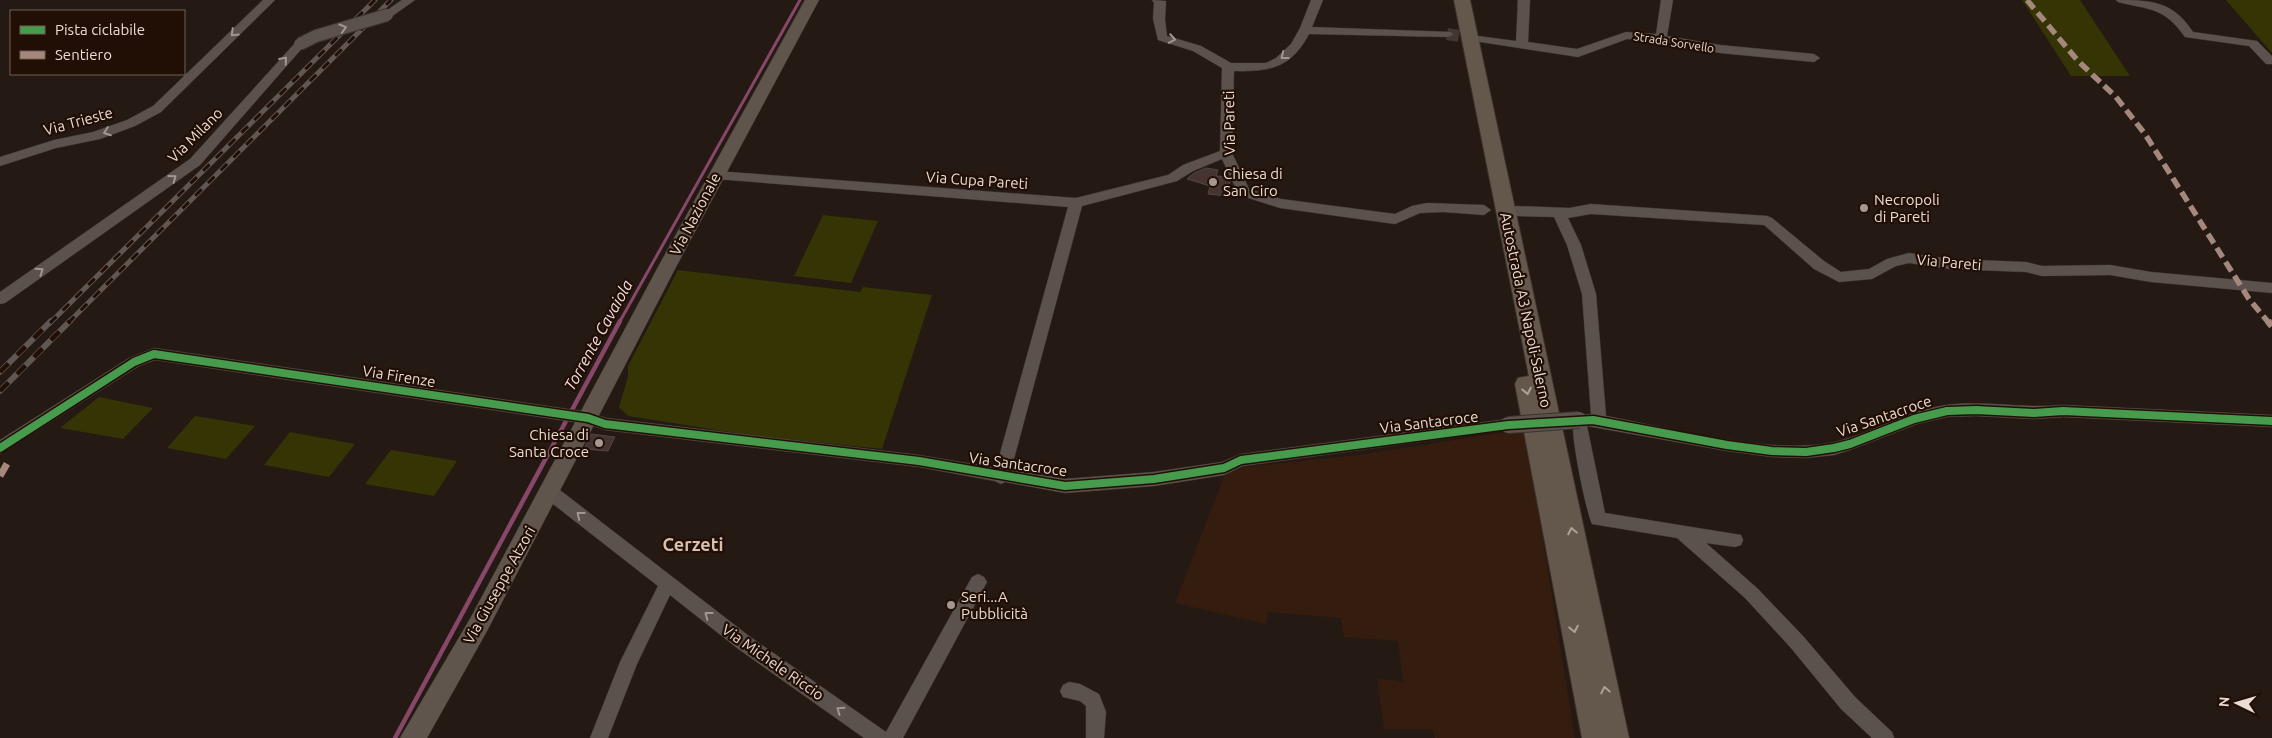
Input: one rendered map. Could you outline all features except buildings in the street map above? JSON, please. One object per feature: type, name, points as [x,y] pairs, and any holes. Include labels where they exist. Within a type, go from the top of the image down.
[{"type":"highway","name":"Autostrada A3 Napoli-Salerno","points":[[1450,0],[1596,738]]},
{"type":"highway","name":"Autostrada A3 Napoli-Salerno","points":[[1462,0],[1615,738]]},
{"type":"main road","name":"Via Nazionale","points":[[583,422],[812,0]]},
{"type":"main road","name":"Via Giuseppe Atzori","points":[[413,738],[479,624],[550,492],[583,422]]},
{"type":"street","name":"Via Trieste","points":[[0,162],[54,144],[96,136],[132,123],[157,109],[269,0]]},
{"type":"street","name":"Via Milano","points":[[0,299],[195,162],[214,143],[300,44],[316,36],[387,15],[409,0]]},
{"type":"street","points":[[1158,0],[1160,1],[1159,19],[1162,38],[1180,41],[1205,51],[1228,67],[1270,65],[1288,54],[1306,30],[1317,0]]},
{"type":"street","points":[[1522,46],[1524,0]]},
{"type":"street","points":[[1661,38],[1667,0]]},
{"type":"street","points":[[2122,0],[2157,6],[2181,20],[2189,35],[2253,44],[2270,61]]},
{"type":"street","points":[[1306,30],[1447,34]]},
{"type":"street","name":"Strada Sorvello","points":[[1478,39],[1578,53],[1626,35],[1661,38],[1720,49],[1814,58]]},
{"type":"street","name":"Via Pareti","points":[[1228,67],[1226,153],[1244,192],[1280,203],[1395,219],[1406,216],[1411,210],[1422,208],[1484,210]]},
{"type":"street","name":"Via Cupa Pareti","points":[[716,175],[1076,204],[1172,178],[1188,168],[1226,153]]},
{"type":"street","name":"Via Santacroce","points":[[1001,477],[1076,204]]},
{"type":"street","name":"Via Pareti","points":[[1516,211],[1559,213],[1609,210],[1767,220],[1818,265],[1839,277],[1872,274],[1892,262],[1909,258],[1950,264],[2026,267],[2042,271],[2110,270],[2272,288]]},
{"type":"street","points":[[1559,213],[1574,245],[1589,294],[1599,421]]},
{"type":"street","name":"Via Firenze","points":[[0,448],[117,372],[144,356],[154,354],[556,413],[583,422]]},
{"type":"street","name":"Via Santacroce","points":[[583,422],[919,462],[1064,486],[1154,479],[1224,468],[1241,460],[1508,425],[1579,420],[1599,421],[1696,440],[1783,452],[1818,451],[1846,446],[1928,414],[1971,408],[2049,413],[2064,411],[2272,421]]},
{"type":"street","points":[[1579,420],[1581,440],[1598,519],[1735,540]]},
{"type":"street","name":"Via Michele Riccio","points":[[550,492],[743,642],[880,738]]},
{"type":"street","points":[[1683,533],[1750,593],[1797,642],[1848,703],[1885,738]]},
{"type":"street","points":[[893,738],[978,582]]},
{"type":"street","points":[[600,738],[629,662],[667,584]]},
{"type":"street","points":[[1069,691],[1083,692],[1094,700],[1097,714],[1094,738]]},
{"type":"shaded area","points":[[2022,0],[2080,0],[2130,76],[2071,76]]},
{"type":"shaded area","points":[[2226,0],[2272,0],[2272,53]]},
{"type":"shaded area","points":[[823,215],[878,221],[851,283],[794,276]]},
{"type":"shaded area","points":[[678,270],[860,292],[863,287],[932,295],[882,449],[748,435],[628,416],[619,407],[628,377],[628,366]]},
{"type":"shaded area","points":[[99,397],[153,408],[123,439],[60,428]]},
{"type":"shaded area","points":[[195,416],[255,426],[226,459],[167,448]]},
{"type":"shaded area","points":[[1525,429],[1575,738],[1435,738],[1432,729],[1384,729],[1377,678],[1403,682],[1398,641],[1344,637],[1341,618],[1268,612],[1266,624],[1175,603],[1225,474],[1245,467],[1358,455]]},
{"type":"shaded area","points":[[290,432],[355,444],[329,477],[264,465]]},
{"type":"shaded area","points":[[391,450],[457,461],[434,496],[365,484]]},
{"type":"waterway","name":"Torrente Cavaiola","points":[[619,323],[800,0]]},
{"type":"waterway","name":"Torrente Cavaiola","points":[[395,738],[620,321]]},
{"type":"tunnel","points":[[1447,34],[1478,39]]},
{"type":"railway","points":[[50,323],[375,0]]},
{"type":"railway","points":[[0,391],[391,0]]},
{"type":"railway","points":[[0,372],[51,321]]},
{"type":"marked path","points":[[2027,0],[2078,61],[2116,97],[2145,134],[2249,299],[2272,326]]},
{"type":"marked path","points":[[0,476],[8,462]]},
{"type":"cycle path","points":[[0,448],[134,362],[154,354],[588,418],[605,424],[919,461],[1065,486],[1154,479],[1224,468],[1241,460],[1508,425],[1593,420],[1727,445],[1794,452],[1834,448],[1850,444],[1930,414],[1962,410],[2034,413],[2063,411],[2272,421]]},
{"type":"place","name":"Chiesa di San Ciro","points":[[1213,182]]},
{"type":"place","name":"Necropoli di Pareti","points":[[1864,208]]},
{"type":"place","name":"Chiesa di Santa Croce","points":[[599,443]]},
{"type":"place","name":"Seri...A Pubblicità","points":[[951,605]]},
{"type":"district","name":"Cerzeti","points":[[693,544]]}]
